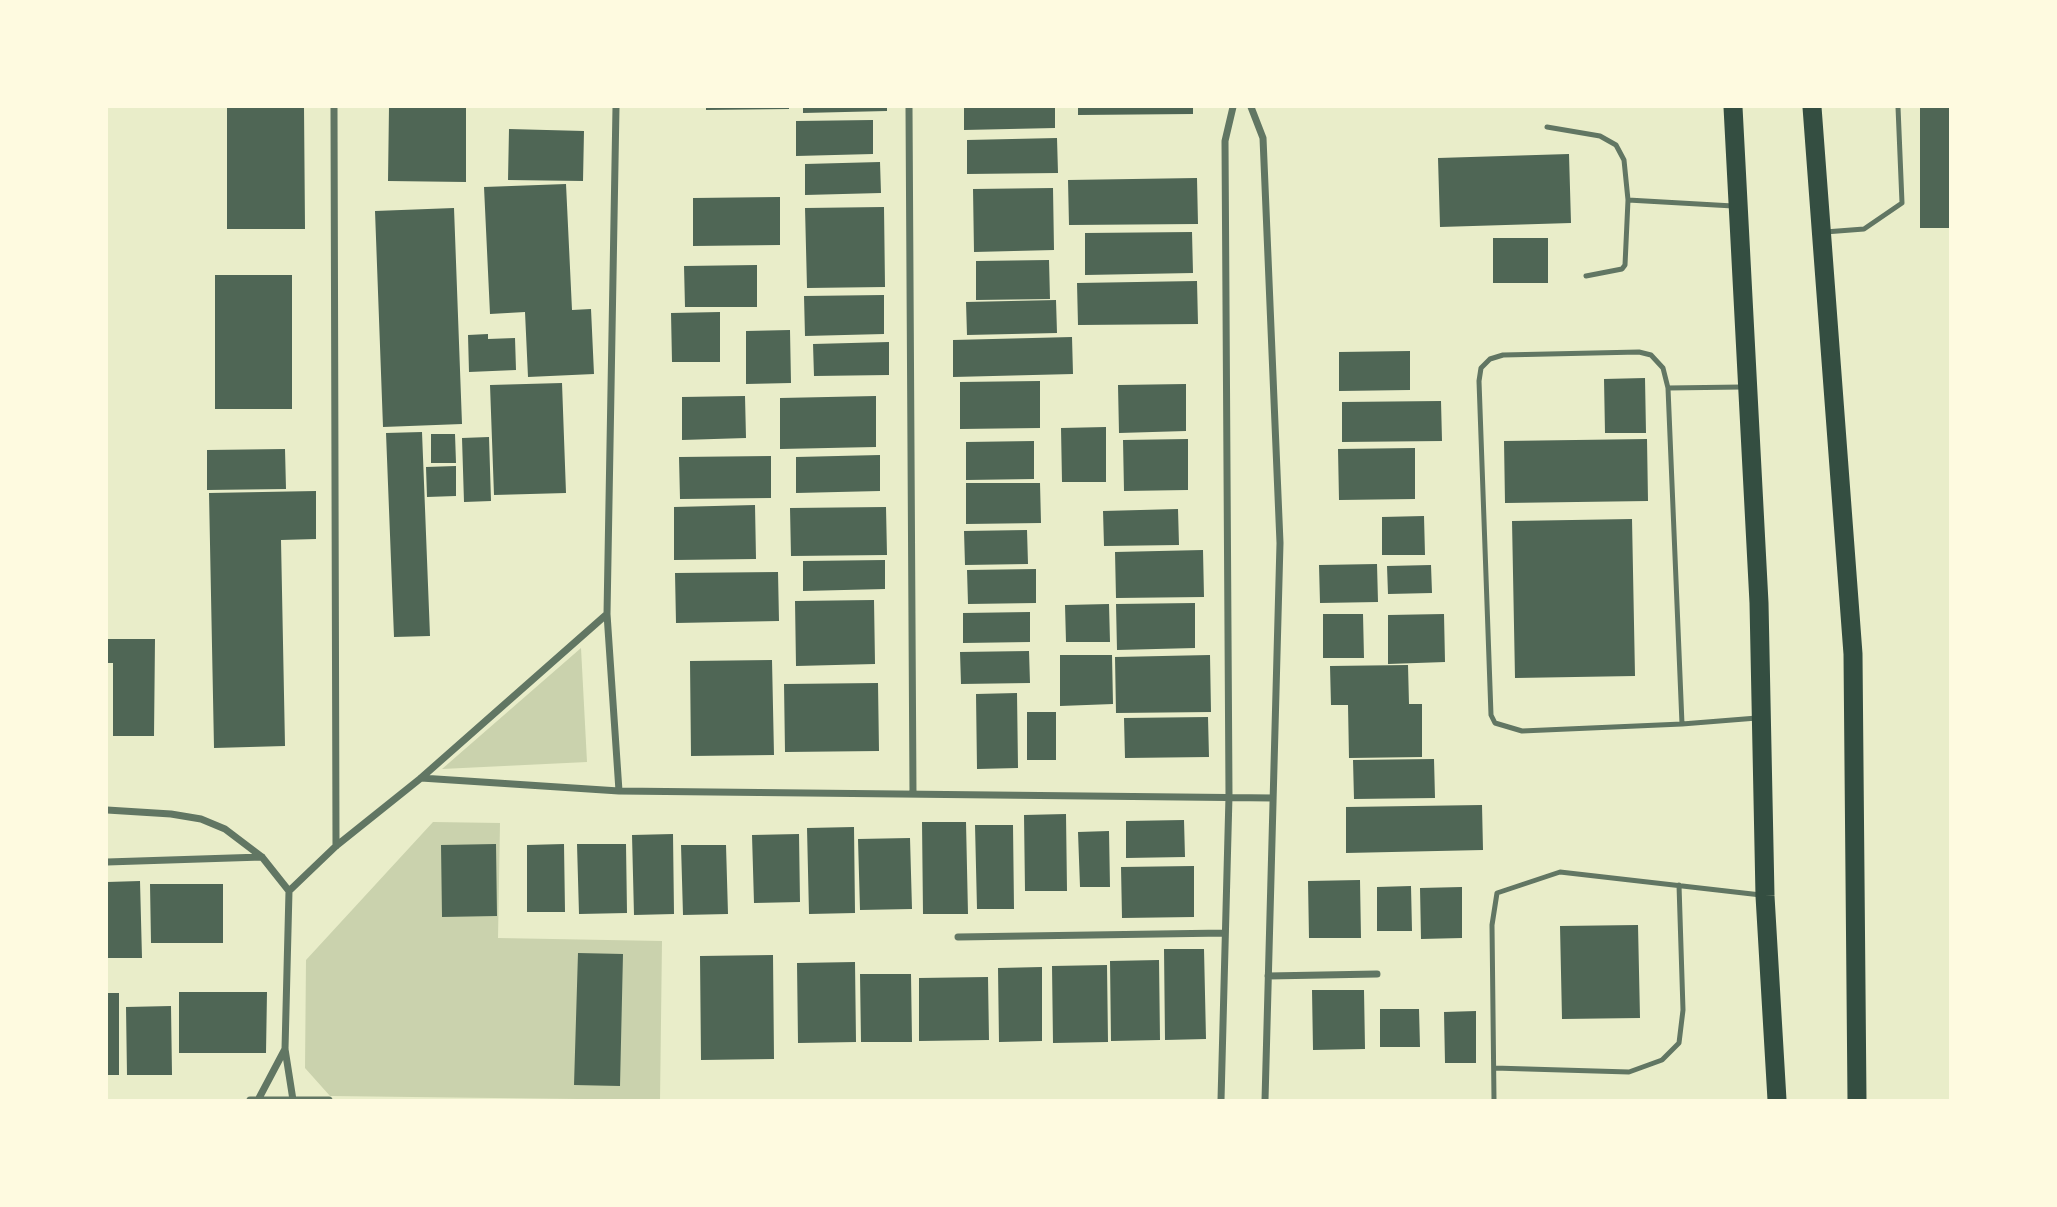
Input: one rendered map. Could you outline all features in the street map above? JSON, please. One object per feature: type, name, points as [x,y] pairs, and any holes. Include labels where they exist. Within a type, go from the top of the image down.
[{"type":"highway","points":[[1733,107],[1749,387],[1762,718],[1765,896],[1777,1100]]},
{"type":"highway","points":[[1812,107],[1853,654],[1857,1100]]},
{"type":"street","points":[[334,107],[336,846]]},
{"type":"street","points":[[616,107],[607,614],[619,791]]},
{"type":"street","points":[[909,107],[913,794]]},
{"type":"street","points":[[1221,1100],[1228,796],[1226,141],[1233,107]]},
{"type":"street","points":[[1251,107],[1263,138],[1280,543],[1265,1100]]},
{"type":"street","points":[[289,891],[336,846],[421,778],[607,614]]},
{"type":"street","points":[[421,778],[619,791],[1273,798]]},
{"type":"street","points":[[107,810],[139,810],[201,819],[225,828],[262,857],[289,891],[285,1049],[293,1099]]},
{"type":"street","points":[[107,862],[262,857]]},
{"type":"street","points":[[958,937],[1225,933]]},
{"type":"street","points":[[1268,976],[1377,974]]},
{"type":"street","points":[[256,1100],[285,1049]]},
{"type":"street","points":[[256,1100],[329,1100]]},
{"type":"lane","points":[[1822,232],[1864,229],[1902,203],[1898,107]]},
{"type":"lane","points":[[1547,127],[1600,136],[1616,145],[1624,160],[1628,200],[1625,265],[1622,269],[1586,276]]},
{"type":"lane","points":[[1628,200],[1740,207]]},
{"type":"lane","points":[[1682,724],[1668,388],[1658,360],[1639,352],[1503,355],[1490,359],[1482,368],[1479,381],[1491,715],[1501,727],[1522,731],[1682,724],[1762,718]]},
{"type":"lane","points":[[1668,388],[1749,387]]},
{"type":"lane","points":[[1494,1100],[1492,925],[1497,893],[1560,872],[1765,896]]},
{"type":"lane","points":[[1494,1068],[1629,1072],[1662,1060],[1679,1043],[1684,1010],[1679,885]]},
{"type":"green space","points":[[581,648],[587,762],[442,769]]},
{"type":"green space","points":[[433,822],[500,823],[498,938],[662,941],[660,1100],[330,1096],[305,1068],[306,960]]},
{"type":"building","points":[[227,107],[304,107],[305,229],[227,229]]},
{"type":"building","points":[[389,107],[466,107],[466,182],[388,181]]},
{"type":"building","points":[[706,107],[789,107],[789,109],[706,110]]},
{"type":"building","points":[[803,107],[887,107],[887,111],[803,113]]},
{"type":"building","points":[[964,107],[1055,107],[1055,128],[964,130]]},
{"type":"building","points":[[1078,107],[1193,107],[1193,114],[1078,115]]},
{"type":"building","points":[[1920,107],[1950,107],[1950,228],[1920,228]]},
{"type":"building","points":[[873,120],[873,154],[796,156],[796,121]]},
{"type":"building","points":[[509,129],[584,131],[583,181],[508,180]]},
{"type":"building","points":[[1057,138],[1058,173],[967,174],[967,140]]},
{"type":"building","points":[[1569,154],[1571,223],[1440,227],[1438,158]]},
{"type":"building","points":[[880,162],[881,193],[805,195],[805,164]]},
{"type":"building","points":[[1197,178],[1198,224],[1069,225],[1068,180]]},
{"type":"building","points":[[566,184],[572,310],[591,309],[594,374],[528,377],[525,312],[490,314],[484,187]]},
{"type":"building","points":[[1053,188],[1054,250],[974,252],[973,189]]},
{"type":"building","points":[[780,197],[780,245],[693,246],[693,198]]},
{"type":"building","points":[[884,207],[885,287],[807,288],[805,208]]},
{"type":"building","points":[[454,208],[462,424],[383,427],[375,211]]},
{"type":"building","points":[[1192,232],[1193,273],[1085,275],[1085,233]]},
{"type":"building","points":[[1493,238],[1548,238],[1548,283],[1493,283]]},
{"type":"building","points":[[1049,260],[1050,299],[976,300],[976,261]]},
{"type":"building","points":[[757,265],[757,307],[685,307],[684,266]]},
{"type":"building","points":[[215,275],[292,275],[292,409],[215,409]]},
{"type":"building","points":[[1197,281],[1198,324],[1078,325],[1077,283]]},
{"type":"building","points":[[884,295],[884,334],[805,336],[804,296]]},
{"type":"building","points":[[1056,300],[1057,333],[967,335],[966,302]]},
{"type":"building","points":[[720,312],[720,362],[672,362],[671,313]]},
{"type":"building","points":[[790,330],[791,383],[746,384],[746,331]]},
{"type":"building","points":[[488,334],[488,339],[515,338],[516,370],[469,372],[468,335]]},
{"type":"building","points":[[1072,337],[1073,374],[953,377],[953,340]]},
{"type":"building","points":[[889,342],[889,375],[814,376],[813,344]]},
{"type":"building","points":[[1410,351],[1410,390],[1339,391],[1339,352]]},
{"type":"building","points":[[1645,378],[1646,433],[1605,433],[1604,379]]},
{"type":"building","points":[[1040,381],[1040,428],[960,429],[960,382]]},
{"type":"building","points":[[562,383],[566,493],[494,495],[490,385]]},
{"type":"building","points":[[1186,384],[1186,431],[1119,433],[1118,385]]},
{"type":"building","points":[[745,396],[746,438],[682,440],[682,397]]},
{"type":"building","points":[[876,396],[876,447],[780,449],[780,398]]},
{"type":"building","points":[[1441,401],[1442,441],[1342,442],[1342,402]]},
{"type":"building","points":[[1106,427],[1106,482],[1062,482],[1061,428]]},
{"type":"building","points":[[422,432],[430,636],[394,637],[386,433]]},
{"type":"building","points":[[431,434],[455,434],[456,463],[431,463]]},
{"type":"building","points":[[489,437],[491,501],[464,502],[462,438]]},
{"type":"building","points":[[1188,439],[1188,490],[1124,491],[1123,440]]},
{"type":"building","points":[[1647,439],[1648,501],[1505,503],[1504,441]]},
{"type":"building","points":[[1034,441],[1034,479],[966,480],[966,442]]},
{"type":"building","points":[[1415,448],[1415,499],[1339,500],[1338,449]]},
{"type":"building","points":[[285,449],[286,489],[207,490],[207,450]]},
{"type":"building","points":[[880,455],[880,491],[796,493],[796,457]]},
{"type":"building","points":[[771,456],[771,498],[680,499],[679,457]]},
{"type":"building","points":[[456,466],[456,496],[427,497],[426,467]]},
{"type":"building","points":[[966,483],[1040,483],[1041,523],[966,524]]},
{"type":"building","points":[[316,491],[316,539],[281,540],[285,746],[214,748],[209,493]]},
{"type":"building","points":[[755,505],[756,559],[674,560],[674,507]]},
{"type":"building","points":[[886,507],[887,555],[791,556],[790,508]]},
{"type":"building","points":[[1178,509],[1179,545],[1104,546],[1103,511]]},
{"type":"building","points":[[1424,516],[1425,555],[1382,555],[1382,517]]},
{"type":"building","points":[[1632,519],[1635,676],[1515,678],[1512,521]]},
{"type":"building","points":[[1027,530],[1028,564],[965,565],[964,531]]},
{"type":"building","points":[[1203,550],[1204,597],[1116,598],[1115,552]]},
{"type":"building","points":[[885,560],[885,589],[803,591],[803,561]]},
{"type":"building","points":[[1377,564],[1378,602],[1320,603],[1319,565]]},
{"type":"building","points":[[1431,565],[1432,593],[1388,594],[1387,566]]},
{"type":"building","points":[[1036,569],[1036,603],[968,604],[967,570]]},
{"type":"building","points":[[778,572],[779,621],[676,623],[675,573]]},
{"type":"building","points":[[874,600],[875,664],[796,666],[795,601]]},
{"type":"building","points":[[1195,603],[1195,648],[1117,650],[1116,604]]},
{"type":"building","points":[[1109,604],[1110,642],[1066,642],[1065,605]]},
{"type":"building","points":[[1030,612],[1030,642],[963,643],[963,613]]},
{"type":"building","points":[[1323,614],[1363,614],[1364,658],[1323,658]]},
{"type":"building","points":[[1444,614],[1445,662],[1388,664],[1388,615]]},
{"type":"building","points":[[107,639],[155,639],[154,736],[113,736],[113,663],[107,663]]},
{"type":"building","points":[[1029,651],[1030,683],[961,684],[960,652]]},
{"type":"building","points":[[1060,655],[1112,655],[1113,704],[1060,706]]},
{"type":"building","points":[[1210,655],[1211,712],[1116,713],[1115,657]]},
{"type":"building","points":[[772,660],[774,755],[691,756],[690,661]]},
{"type":"building","points":[[1408,665],[1409,704],[1422,704],[1422,757],[1349,758],[1348,705],[1331,705],[1330,666]]},
{"type":"building","points":[[878,683],[879,751],[785,752],[784,684]]},
{"type":"building","points":[[1017,693],[1018,768],[977,769],[976,694]]},
{"type":"building","points":[[1027,712],[1056,712],[1056,760],[1027,760]]},
{"type":"building","points":[[1208,717],[1209,757],[1125,758],[1124,718]]},
{"type":"building","points":[[1434,759],[1435,798],[1354,799],[1353,760]]},
{"type":"building","points":[[1482,805],[1483,850],[1346,853],[1346,807]]},
{"type":"building","points":[[1066,814],[1067,891],[1025,891],[1024,815]]},
{"type":"building","points":[[1184,820],[1185,857],[1126,858],[1126,821]]},
{"type":"building","points":[[922,822],[966,822],[968,914],[923,914]]},
{"type":"building","points":[[975,825],[1013,825],[1014,909],[977,909]]},
{"type":"building","points":[[854,827],[855,913],[809,914],[807,828]]},
{"type":"building","points":[[1109,831],[1110,887],[1080,887],[1078,832]]},
{"type":"building","points":[[673,834],[674,914],[634,915],[632,835]]},
{"type":"building","points":[[799,834],[800,902],[754,903],[752,835]]},
{"type":"building","points":[[910,838],[912,909],[860,910],[858,839]]},
{"type":"building","points":[[496,844],[497,916],[442,917],[441,845]]},
{"type":"building","points":[[564,844],[565,912],[527,912],[527,845]]},
{"type":"building","points":[[577,844],[626,844],[627,913],[579,914]]},
{"type":"building","points":[[681,845],[726,845],[728,914],[683,915]]},
{"type":"building","points":[[1194,866],[1194,917],[1122,918],[1121,867]]},
{"type":"building","points":[[1360,880],[1361,938],[1309,938],[1308,881]]},
{"type":"building","points":[[140,881],[142,958],[107,958],[107,882]]},
{"type":"building","points":[[150,884],[223,884],[223,943],[151,943]]},
{"type":"building","points":[[1411,886],[1412,931],[1377,931],[1377,887]]},
{"type":"building","points":[[1462,887],[1462,938],[1421,939],[1420,888]]},
{"type":"building","points":[[1638,925],[1640,1018],[1562,1019],[1560,926]]},
{"type":"building","points":[[1164,949],[1204,949],[1206,1039],[1165,1040]]},
{"type":"building","points":[[578,953],[623,954],[620,1086],[574,1085]]},
{"type":"building","points":[[773,955],[774,1059],[701,1060],[700,956]]},
{"type":"building","points":[[1159,960],[1160,1040],[1111,1041],[1110,961]]},
{"type":"building","points":[[855,962],[856,1042],[798,1043],[797,963]]},
{"type":"building","points":[[1107,965],[1108,1042],[1053,1043],[1052,966]]},
{"type":"building","points":[[1042,967],[1042,1041],[999,1042],[998,968]]},
{"type":"building","points":[[860,974],[911,974],[912,1042],[861,1042]]},
{"type":"building","points":[[988,977],[989,1040],[919,1041],[919,978]]},
{"type":"building","points":[[1312,990],[1364,990],[1365,1049],[1313,1050]]},
{"type":"building","points":[[179,992],[267,992],[266,1053],[179,1053]]},
{"type":"building","points":[[107,993],[119,993],[119,1075],[107,1075]]},
{"type":"building","points":[[171,1006],[172,1075],[127,1075],[126,1007]]},
{"type":"building","points":[[1380,1009],[1419,1009],[1420,1047],[1380,1047]]},
{"type":"building","points":[[1476,1011],[1476,1063],[1445,1063],[1444,1012]]}]
